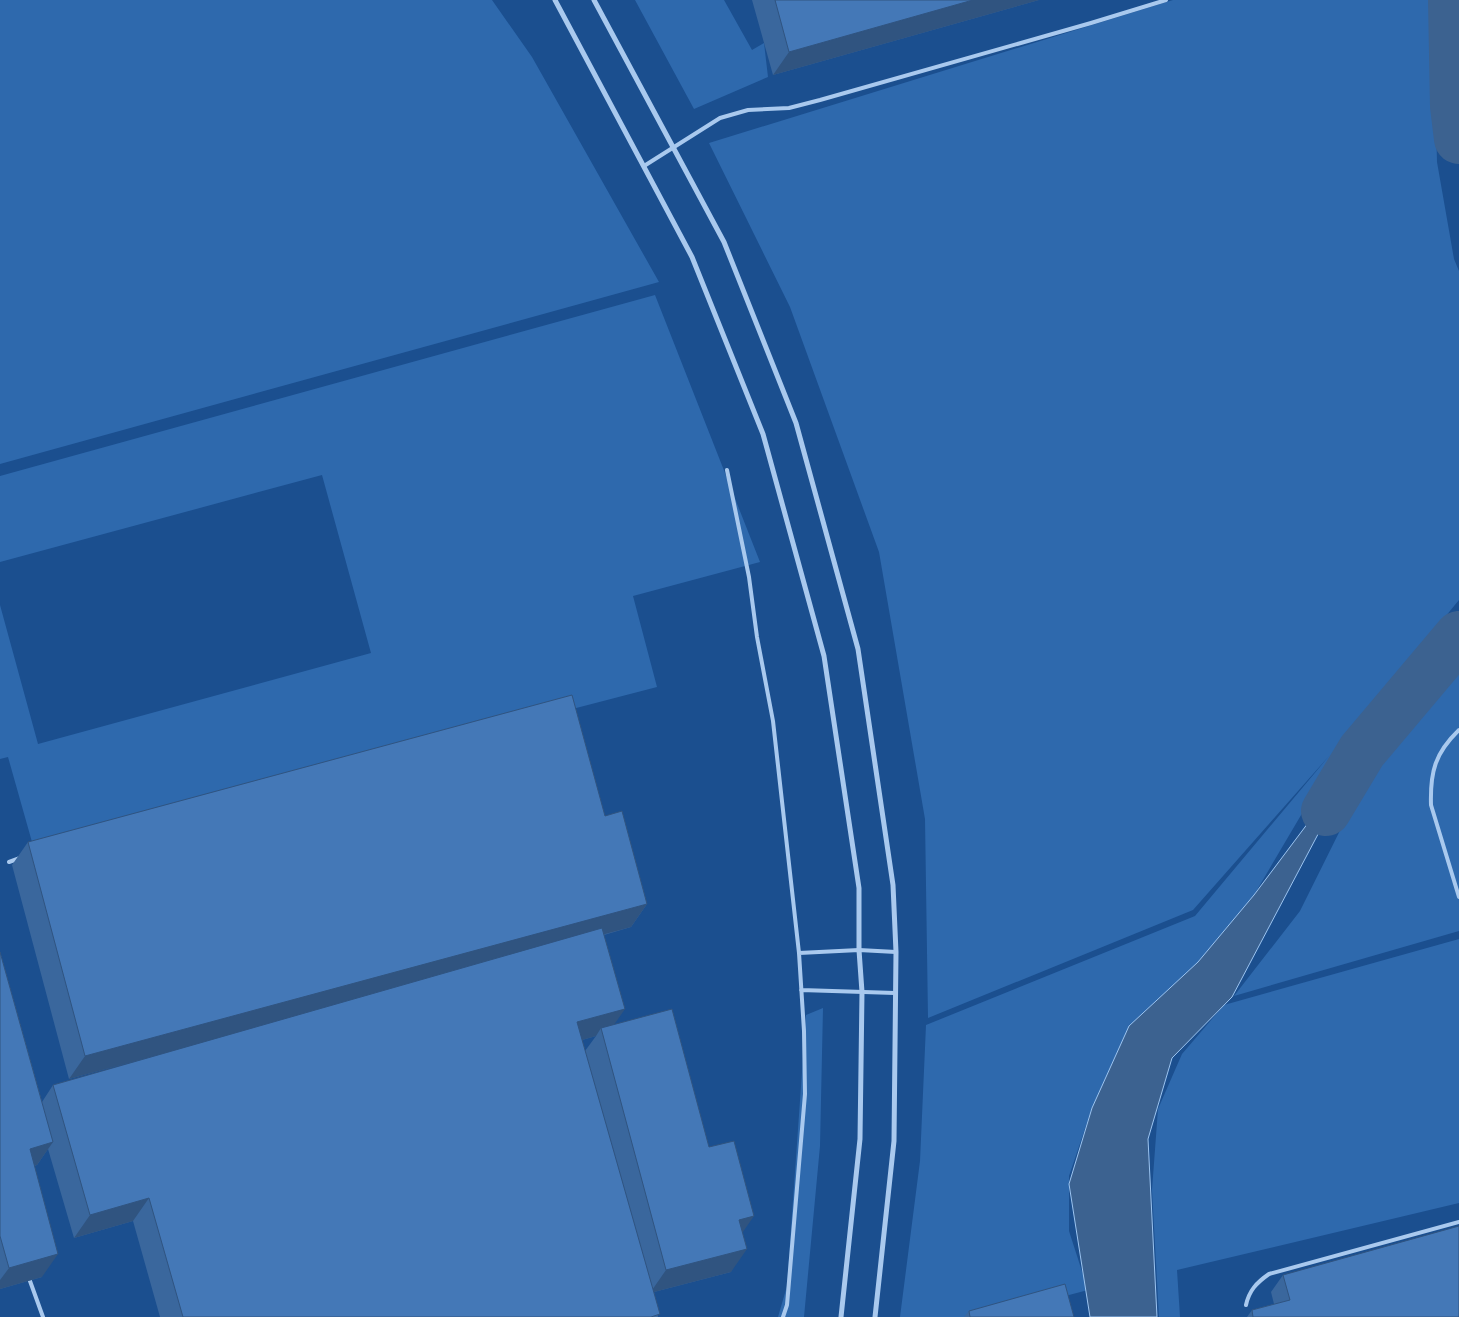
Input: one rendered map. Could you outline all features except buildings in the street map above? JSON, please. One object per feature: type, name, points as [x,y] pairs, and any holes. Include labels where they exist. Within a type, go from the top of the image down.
[{"type":"street","points":[[554,0],[692,257],[763,434],[824,656],[859,888],[859,950],[862,992],[860,1139],[841,1317]]},
{"type":"street","points":[[594,0],[724,242],[796,423],[858,649],[893,885],[896,952],[894,1141],[875,1317]]},
{"type":"lane","points":[[644,166],[720,118],[748,110],[789,108],[820,100],[1166,0]]},
{"type":"lane","points":[[727,470],[749,577],[757,637],[774,722],[799,953],[805,1094],[787,1305],[783,1317]]},
{"type":"lane","points":[[1459,730],[1446,743],[1432,770],[1431,791],[1431,805],[1459,897]]},
{"type":"lane","points":[[9,862],[28,856]]},
{"type":"lane","points":[[799,953],[859,950],[896,952]]},
{"type":"lane","points":[[801,990],[895,993]]},
{"type":"lane","points":[[1246,1305],[1249,1294],[1259,1281],[1269,1274],[1459,1222]]},
{"type":"lane","points":[[30,1281],[43,1317]]},
{"type":"shaded area","points":[[0,0],[492,0],[532,57],[659,282],[0,464]]},
{"type":"shaded area","points":[[635,0],[724,0],[752,50],[764,43],[768,77],[694,109]]},
{"type":"shaded area","points":[[1173,0],[1433,0],[1437,162],[1454,259],[1459,271],[1459,600],[1350,732],[1254,895],[1198,962],[1092,1108],[1069,1176],[1069,1231],[1088,1290],[986,1317],[900,1317],[920,1161],[926,1025],[1195,916],[1329,756],[1193,910],[928,1018],[925,819],[879,552],[790,307],[709,143]]},
{"type":"shaded area","points":[[655,295],[760,562],[633,596],[657,687],[34,849],[8,757],[0,759],[0,605],[38,744],[371,653],[322,475],[0,562],[0,476]]},
{"type":"shaded area","points":[[1459,662],[1459,931],[1234,996],[1300,911],[1381,748]]},
{"type":"shaded area","points":[[1362,751],[1232,997],[1172,1058],[1148,1139],[1157,1317],[1090,1317],[1069,1184],[1092,1108],[1129,1026],[1198,962],[1254,895]]},
{"type":"shaded area","points":[[1459,939],[1459,1203],[1177,1270],[1180,1317],[1159,1317],[1152,1190],[1158,1109],[1182,1054],[1224,1005]]},
{"type":"shaded area","points":[[823,1008],[820,1146],[804,1317],[778,1317],[787,1286],[806,1015]]},
{"type":"waterway","points":[[1453,0],[1455,106],[1459,139]]},
{"type":"waterway","points":[[1326,811],[1362,751],[1459,636]]}]
